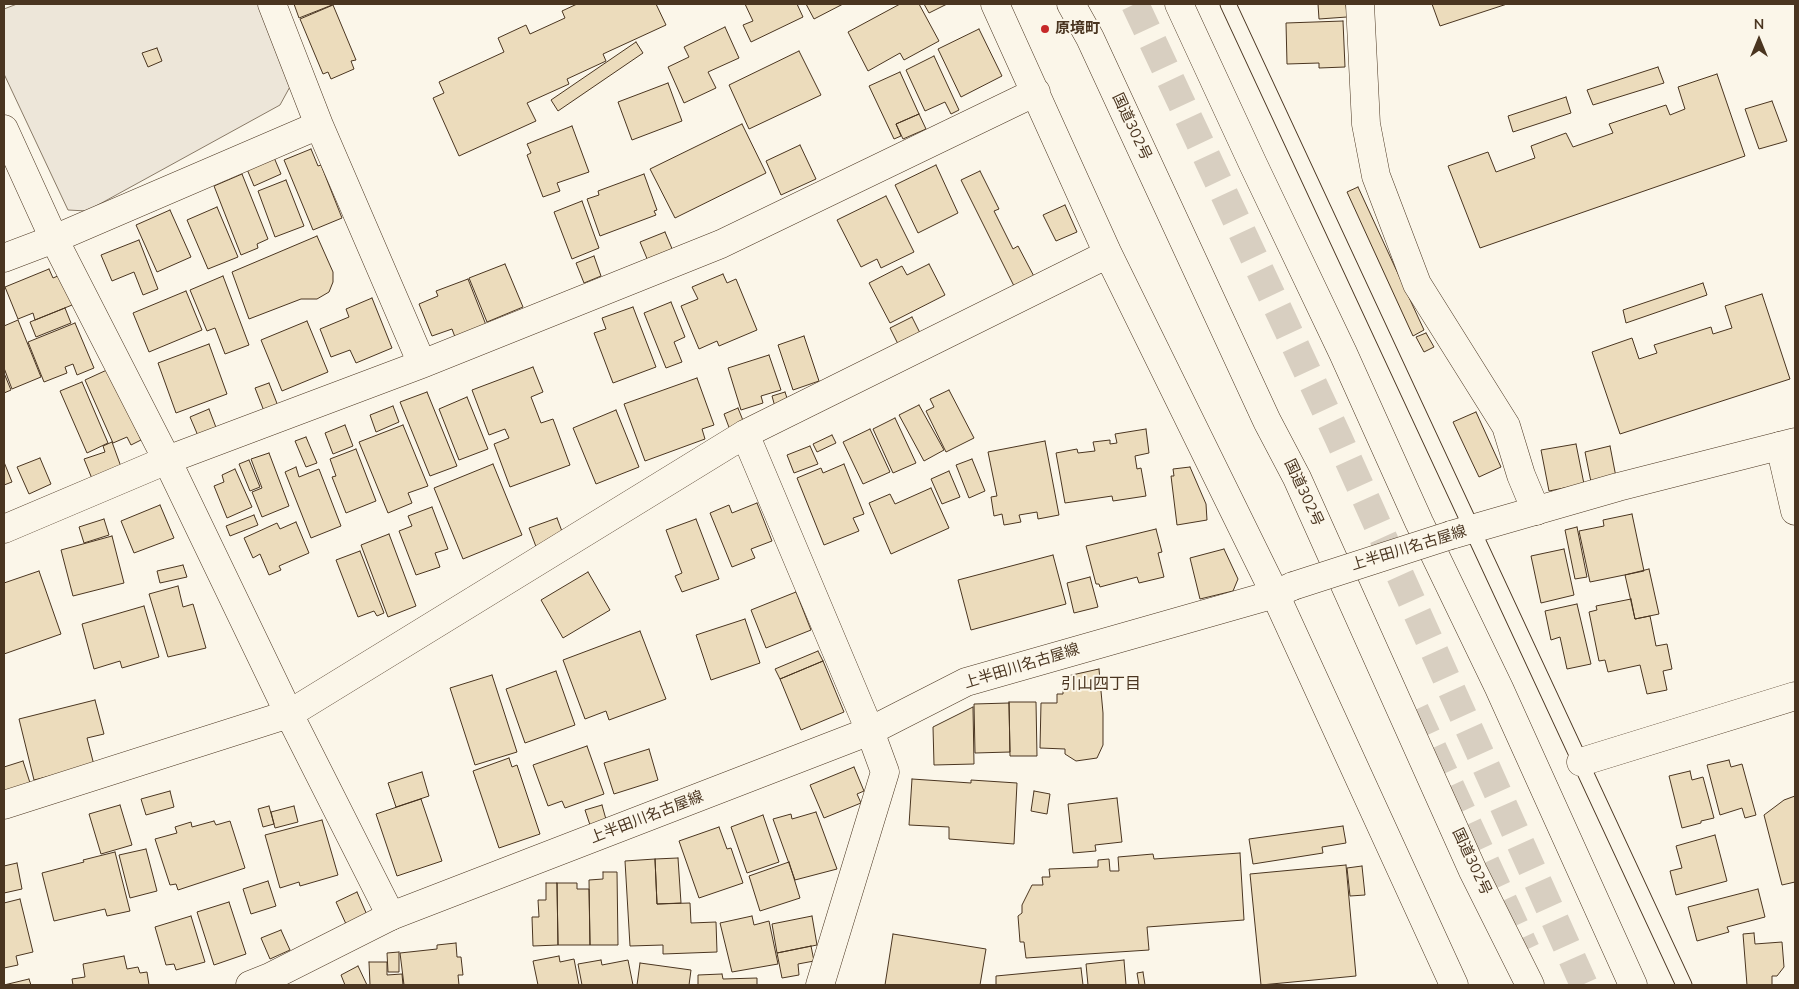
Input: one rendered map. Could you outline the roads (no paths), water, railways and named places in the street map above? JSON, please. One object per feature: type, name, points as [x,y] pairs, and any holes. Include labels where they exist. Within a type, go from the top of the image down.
[{"type":"main road","points":[[272,4],[319,125],[422,364]]},
{"type":"main road","points":[[995,4],[1108,254],[1284,590],[1454,985]]},
{"type":"main road","name":"国道302号","points":[[1071,4],[1098,56],[1267,421],[1297,478],[1474,870],[1530,985]]},
{"type":"main road","points":[[1179,4],[1343,353],[1419,522],[1499,688],[1633,985]]},
{"type":"main road","points":[[1360,4],[1366,124],[1376,176],[1417,284],[1506,426],[1521,475],[1536,511]]},
{"type":"main road","points":[[4,529],[167,460],[422,364],[721,244],[1036,92]]},
{"type":"main road","points":[[4,258],[54,239],[319,125]]},
{"type":"main road","points":[[4,130],[54,239],[167,460],[289,714],[392,916]]},
{"type":"main road","points":[[4,805],[289,714],[745,434],[1108,254]]},
{"type":"main road","points":[[745,434],[885,772],[820,985]]},
{"type":"main road","points":[[1787,444],[1795,511]]},
{"type":"main road","name":"上半田川名古屋線","points":[[264,982],[392,916],[870,732],[966,682],[1284,590],[1462,532],[1618,487],[1787,444]]},
{"type":"main road","points":[[1581,762],[1795,696]]},
{"type":"lane","points":[[1228,4],[1462,532],[1581,762],[1684,985]]},
{"type":"tunnel","points":[[1135,4],[1338,437],[1584,985]]},
{"type":"tunnel","points":[[1415,710],[1526,950]]},
{"type":"place","name":"原境町","points":[[1045,29]]},
{"type":"district","name":"引山四丁目","points":[[1101,685]]}]
